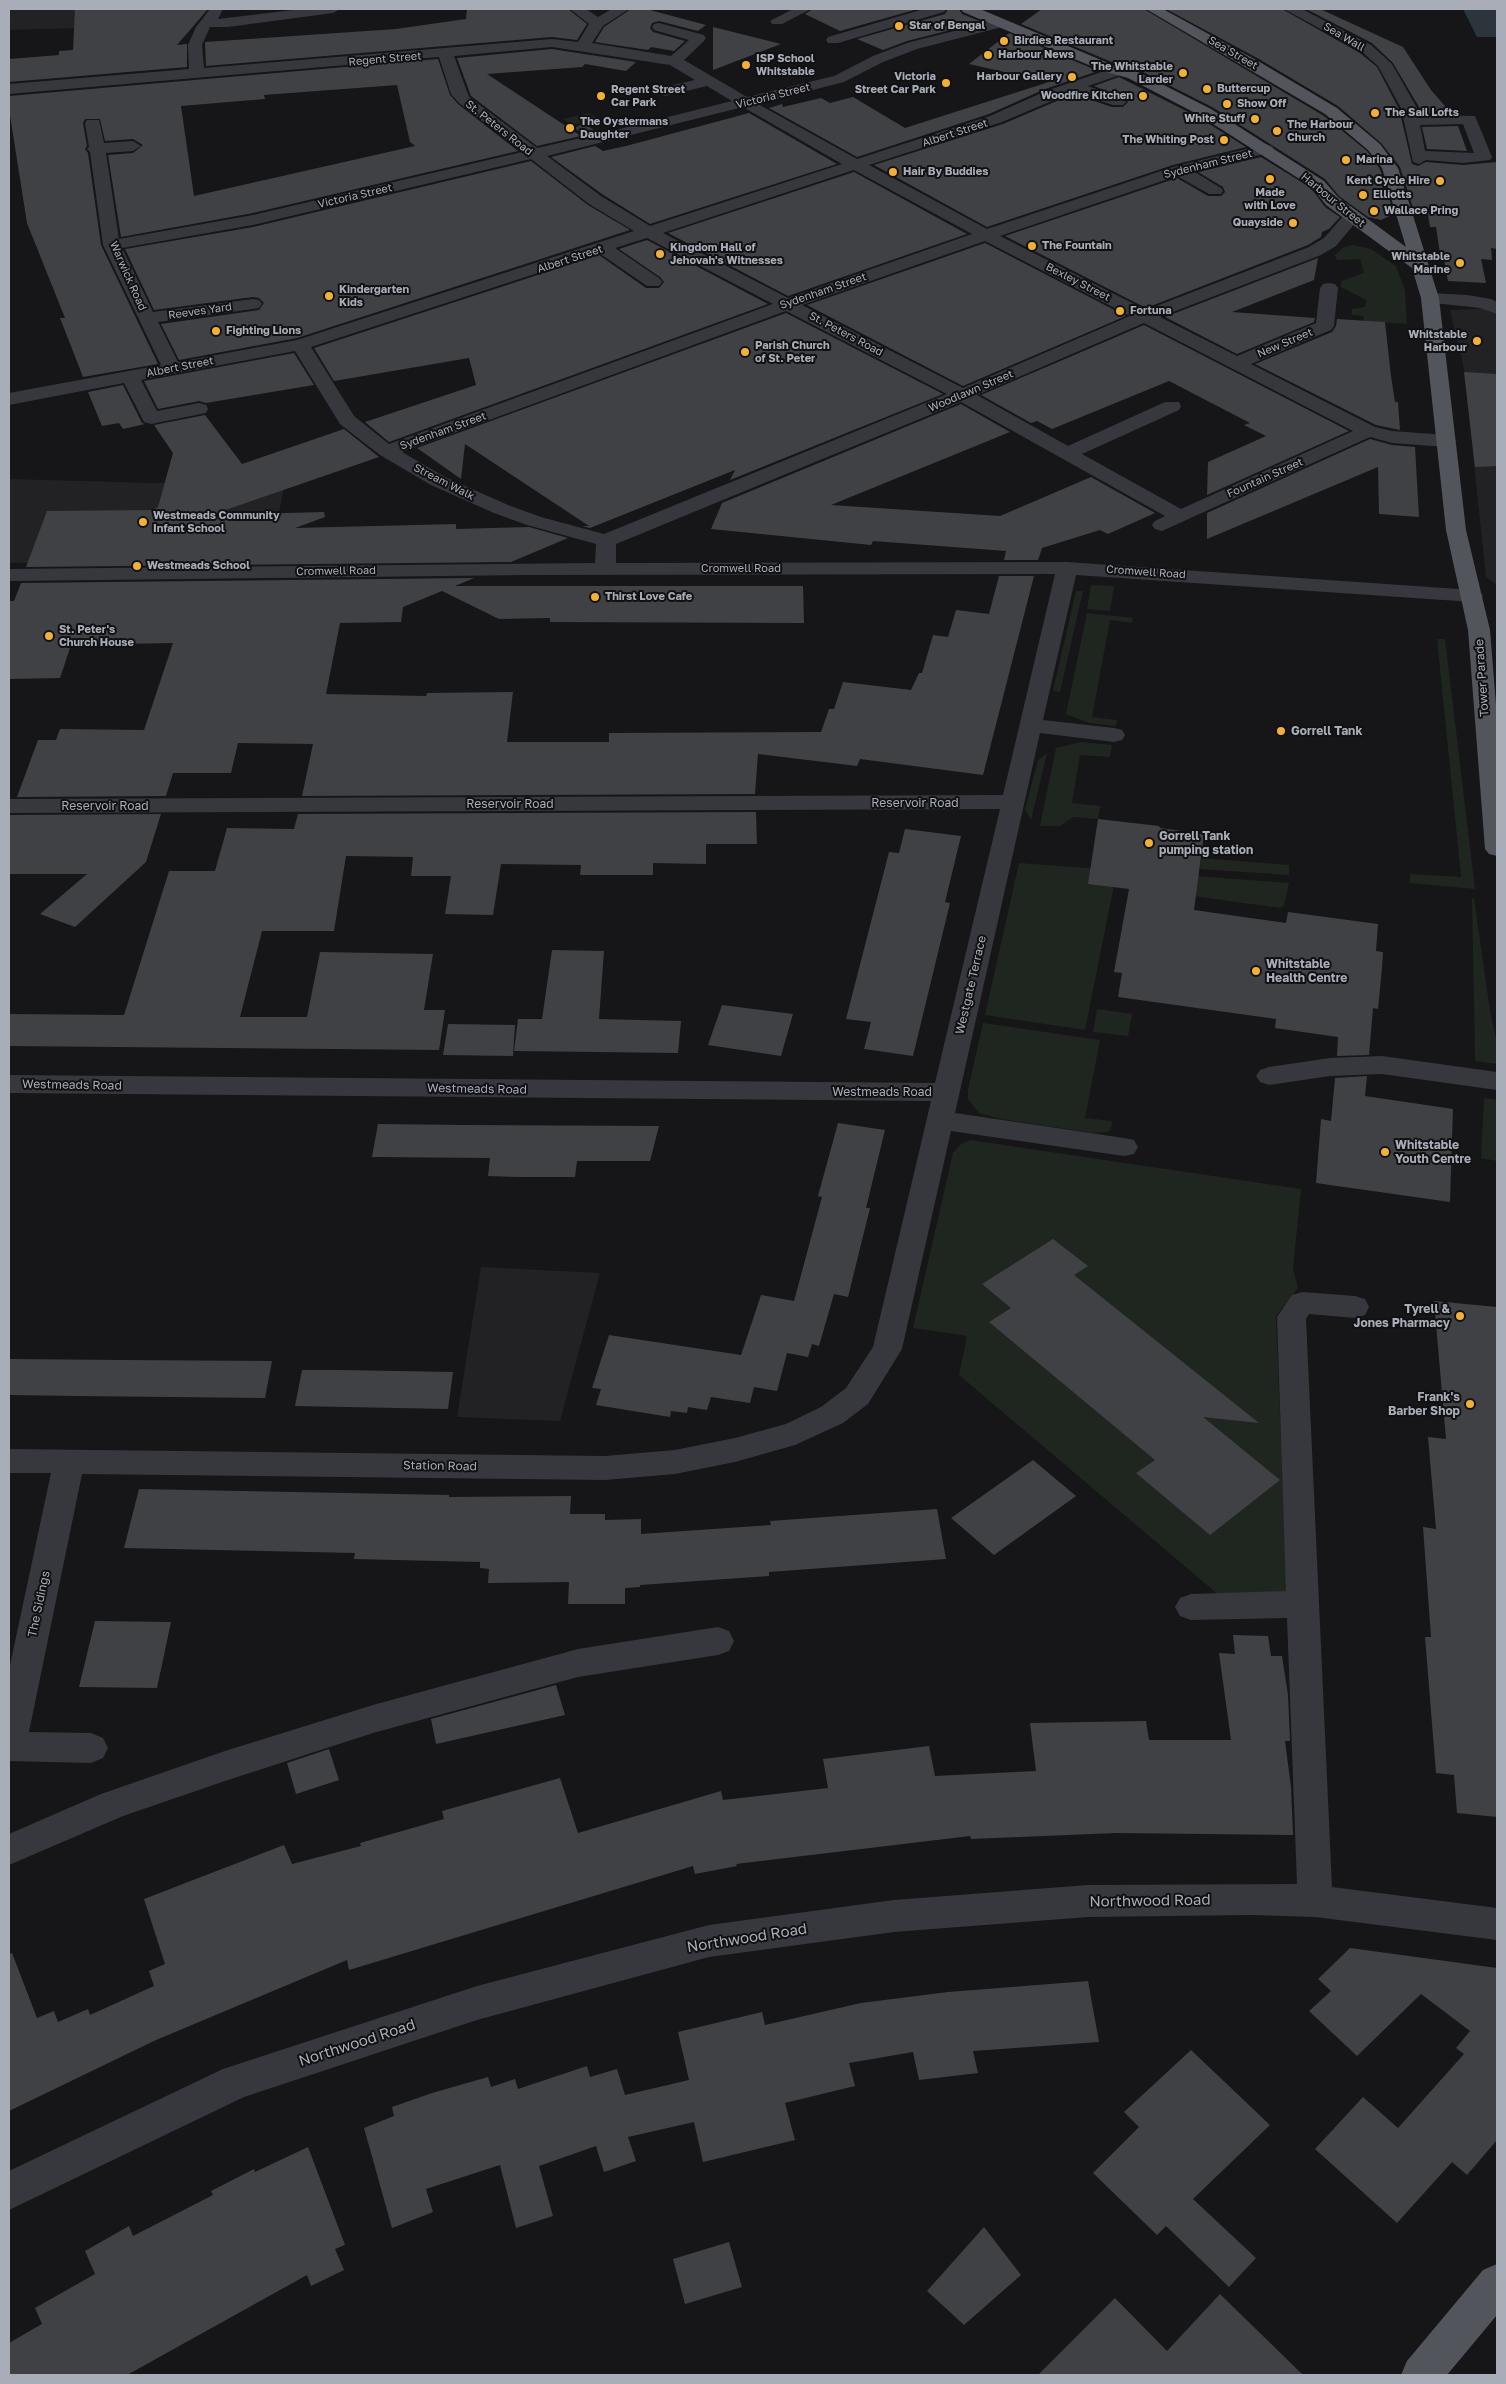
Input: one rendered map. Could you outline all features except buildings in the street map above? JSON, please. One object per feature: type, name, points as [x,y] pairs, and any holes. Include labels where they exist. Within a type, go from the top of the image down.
[{"type":"main road","name":"Harbour Street","points":[[968,9],[999,16],[1118,71],[1169,92],[1266,149],[1318,184],[1332,201],[1422,267]]},
{"type":"main road","name":"Sea Street","points":[[1153,9],[1331,111],[1384,158],[1390,168],[1404,220],[1422,267]]},
{"type":"main road","points":[[1359,221],[1386,227],[1404,220]]},
{"type":"main road","points":[[1422,267],[1430,298],[1456,530],[1473,596]]},
{"type":"main road","name":"Tower Parade","points":[[1473,596],[1479,630],[1497,849]]},
{"type":"main road","points":[[1421,2375],[1497,2284]]},
{"type":"street","points":[[197,74],[195,45],[206,22],[218,9]]},
{"type":"street","points":[[206,22],[228,23],[332,9]]},
{"type":"street","points":[[577,9],[597,23]]},
{"type":"street","points":[[583,46],[597,23],[622,9]]},
{"type":"street","points":[[777,21],[804,9]]},
{"type":"street","points":[[833,40],[939,9]]},
{"type":"street","name":"Sea Wall","points":[[1291,9],[1366,48],[1384,64],[1410,108],[1412,120],[1419,157],[1484,157],[1469,119],[1412,120]]},
{"type":"street","name":"Victoria Street","points":[[112,245],[253,220],[749,102],[838,79],[885,56],[999,16]]},
{"type":"street","points":[[659,27],[699,38],[674,61]]},
{"type":"street","points":[[949,35],[969,46]]},
{"type":"street","name":"Regent Street","points":[[9,89],[446,54],[552,43],[583,46],[674,61],[749,102]]},
{"type":"street","name":"St. Peters Road","points":[[446,54],[459,94],[533,154],[595,200],[650,233],[962,395],[1065,454],[1180,516]]},
{"type":"street","points":[[885,56],[919,61]]},
{"type":"street","name":"Albert Street","points":[[9,399],[300,345],[858,166],[996,119],[1044,93],[1075,87],[1118,71]]},
{"type":"street","points":[[665,91],[710,81]]},
{"type":"street","points":[[1075,87],[1118,102]]},
{"type":"street","name":"Bexley Street","points":[[749,102],[858,166],[986,235],[1368,431],[1392,437],[1446,441]]},
{"type":"street","name":"Warwick Road","points":[[93,123],[95,149],[112,245],[172,369]]},
{"type":"street","points":[[583,128],[597,139]]},
{"type":"street","points":[[95,149],[133,146]]},
{"type":"street","name":"Sydenham Street","points":[[387,451],[788,304],[986,235],[1179,170],[1266,149]]},
{"type":"street","points":[[1179,170],[1215,191]]},
{"type":"street","name":"Woodlawn Street","points":[[606,542],[643,524],[962,395],[1146,316],[1315,250],[1330,242],[1359,221]]},
{"type":"street","points":[[603,248],[653,282]]},
{"type":"street","name":"New Street","points":[[1237,363],[1325,326],[1328,288]]},
{"type":"street","points":[[1430,298],[1484,303],[1497,309]]},
{"type":"street","name":"Reeves Yard","points":[[147,318],[253,304]]},
{"type":"street","name":"Stream Walk","points":[[300,345],[347,420],[387,451],[438,481],[501,509],[534,521],[606,542]]},
{"type":"street","points":[[130,377],[151,418],[200,409]]},
{"type":"street","points":[[1065,454],[1172,406]]},
{"type":"street","name":"Fountain Street","points":[[1162,525],[1368,431]]},
{"type":"street","points":[[604,569],[606,542]]},
{"type":"street","name":"Cromwell Road","points":[[9,575],[604,569],[1067,568],[1132,570],[1473,596]]},
{"type":"street","name":"Westgate Terrace","points":[[857,1396],[887,1349],[1067,568]]},
{"type":"street","points":[[1032,725],[1114,735]]},
{"type":"street","name":"Reservoir Road","points":[[9,806],[1012,802]]},
{"type":"street","points":[[1269,1076],[1330,1066],[1382,1065],[1497,1081]]},
{"type":"street","name":"Westmeads Road","points":[[9,1084],[946,1092]]},
{"type":"street","points":[[939,1120],[1124,1147]]},
{"type":"street","points":[[1315,1901],[1291,1317],[1302,1303],[1355,1307]]},
{"type":"street","name":"Station Road","points":[[9,1461],[605,1468],[675,1462],[736,1450],[795,1433],[832,1415],[857,1396]]},
{"type":"street","name":"The Sidings","points":[[69,1462],[9,1746],[91,1748]]},
{"type":"street","points":[[1190,1607],[1303,1604]]},
{"type":"street","points":[[9,1850],[113,1805],[225,1766],[373,1719],[578,1663],[718,1641]]},
{"type":"street","name":"Northwood Road","points":[[9,2190],[236,2082],[477,2003],[709,1942],[894,1916],[1088,1901],[1251,1899],[1315,1901],[1497,1924]]},
{"type":"shaded area","points":[[9,9],[123,9],[112,27],[9,30]]},
{"type":"shaded area","points":[[1463,9],[1497,9],[1497,37],[1477,37]]},
{"type":"shaded area","points":[[589,113],[598,119],[572,125],[563,119]]},
{"type":"shaded area","points":[[1353,245],[1371,249],[1396,266],[1405,290],[1407,324],[1364,321],[1363,316],[1352,315],[1352,309],[1365,307],[1366,300],[1341,287],[1341,281],[1364,273],[1360,259],[1337,260],[1335,255],[1344,247]]},
{"type":"shaded area","points":[[1497,308],[1497,585],[1486,577],[1464,369],[1450,310]]},
{"type":"shaded area","name":"Westmeads Community Infant School","points":[[286,478],[269,560],[9,563],[9,479],[153,483]]},
{"type":"shaded area","points":[[1091,585],[1114,586],[1110,611],[1087,609]]},
{"type":"shaded area","points":[[1076,591],[1083,591],[1060,692],[1053,691]]},
{"type":"shaded area","points":[[1087,613],[1133,618],[1132,623],[1110,620],[1092,717],[1117,720],[1116,726],[1089,723],[1066,714]]},
{"type":"shaded area","points":[[1437,639],[1445,639],[1475,889],[1410,883],[1410,874],[1461,877]]},
{"type":"shaded area","points":[[1081,742],[1112,745],[1110,757],[1080,755],[1072,803],[1100,806],[1098,819],[1073,817],[1060,826],[1040,826],[1056,748]]},
{"type":"shaded area","points":[[1047,753],[1031,820],[1025,809],[1038,760]]},
{"type":"shaded area","points":[[1201,858],[1289,865],[1289,875],[1200,869]]},
{"type":"shaded area","points":[[1019,863],[1289,883],[1284,906],[1280,908],[1114,885],[1085,1030],[985,1015]]},
{"type":"shaded area","points":[[1472,898],[1474,898],[1490,1011],[1497,1044],[1497,1064],[1475,1061]]},
{"type":"shaded area","points":[[1097,1009],[1132,1014],[1128,1036],[1093,1032]]},
{"type":"shaded area","points":[[983,1023],[1100,1040],[1085,1118],[1112,1121],[1111,1129],[1107,1132],[1093,1133],[1001,1119],[979,1113],[968,1099],[968,1090]]},
{"type":"shaded area","points":[[1484,1098],[1497,1100],[1497,1161],[1481,1158]]},
{"type":"shaded area","points":[[970,1140],[1301,1189],[1293,1269],[1298,1288],[1276,1316],[1287,1591],[1220,1596],[959,1375],[967,1336],[913,1328],[953,1153],[960,1145]]},
{"type":"shaded area","points":[[481,1267],[600,1273],[560,1421],[457,1417]]},
{"type":"place","name":"Star of Bengal","points":[[899,26]]},
{"type":"place","name":"Birdies Restaurant","points":[[1004,41]]},
{"type":"place","name":"Harbour News","points":[[988,55]]},
{"type":"place","name":"ISP School Whitstable","points":[[746,65]]},
{"type":"place","name":"The Whitstable Larder","points":[[1183,73]]},
{"type":"place","name":"Harbour Gallery","points":[[1072,77]]},
{"type":"place","name":"Victoria Street Car Park","points":[[946,83]]},
{"type":"place","name":"Buttercup","points":[[1207,89]]},
{"type":"place","name":"Regent Street Car Park","points":[[601,96]]},
{"type":"place","name":"Woodfire Kitchen","points":[[1143,96]]},
{"type":"place","name":"Show Off","points":[[1227,104]]},
{"type":"place","name":"The Sail Lofts","points":[[1375,113]]},
{"type":"place","name":"White Stuff","points":[[1255,119]]},
{"type":"place","name":"The Oystermans Daughter","points":[[570,128]]},
{"type":"place","name":"The Harbour Church","points":[[1277,131]]},
{"type":"place","name":"The Whiting Post","points":[[1224,140]]},
{"type":"place","name":"Marina","points":[[1346,160]]},
{"type":"place","name":"Hair By Buddies","points":[[893,172]]},
{"type":"place","name":"Made with Love","points":[[1270,179]]},
{"type":"place","name":"Kent Cycle Hire","points":[[1440,181]]},
{"type":"place","name":"Elliotts","points":[[1363,195]]},
{"type":"place","name":"Wallace Pring","points":[[1374,211]]},
{"type":"place","name":"Quayside","points":[[1293,223]]},
{"type":"place","name":"The Fountain","points":[[1032,246]]},
{"type":"place","name":"Kingdom Hall of Jehovah's Witnesses","points":[[660,254]]},
{"type":"place","name":"Whitstable Marine","points":[[1460,263]]},
{"type":"place","name":"Kindergarten Kids","points":[[329,296]]},
{"type":"place","name":"Fortuna","points":[[1120,311]]},
{"type":"place","name":"Fighting Lions","points":[[216,331]]},
{"type":"place","name":"Whitstable Harbour","points":[[1477,341]]},
{"type":"place","name":"Parish Church of St. Peter","points":[[745,352]]},
{"type":"place","name":"Westmeads Community Infant School","points":[[143,522]]},
{"type":"place","name":"Westmeads School","points":[[137,566]]},
{"type":"place","name":"Thirst Love Cafe","points":[[595,597]]},
{"type":"place","name":"St. Peter's Church House","points":[[49,636]]},
{"type":"place","name":"Gorrell Tank","points":[[1281,731]]},
{"type":"place","name":"Gorrell Tank pumping station","points":[[1149,843]]},
{"type":"place","name":"Whitstable Health Centre","points":[[1256,971]]},
{"type":"place","name":"Whitstable Youth Centre","points":[[1385,1152]]},
{"type":"place","name":"Tyrell & Jones Pharmacy","points":[[1460,1316]]},
{"type":"place","name":"Frank's Barber Shop","points":[[1470,1404]]}]
